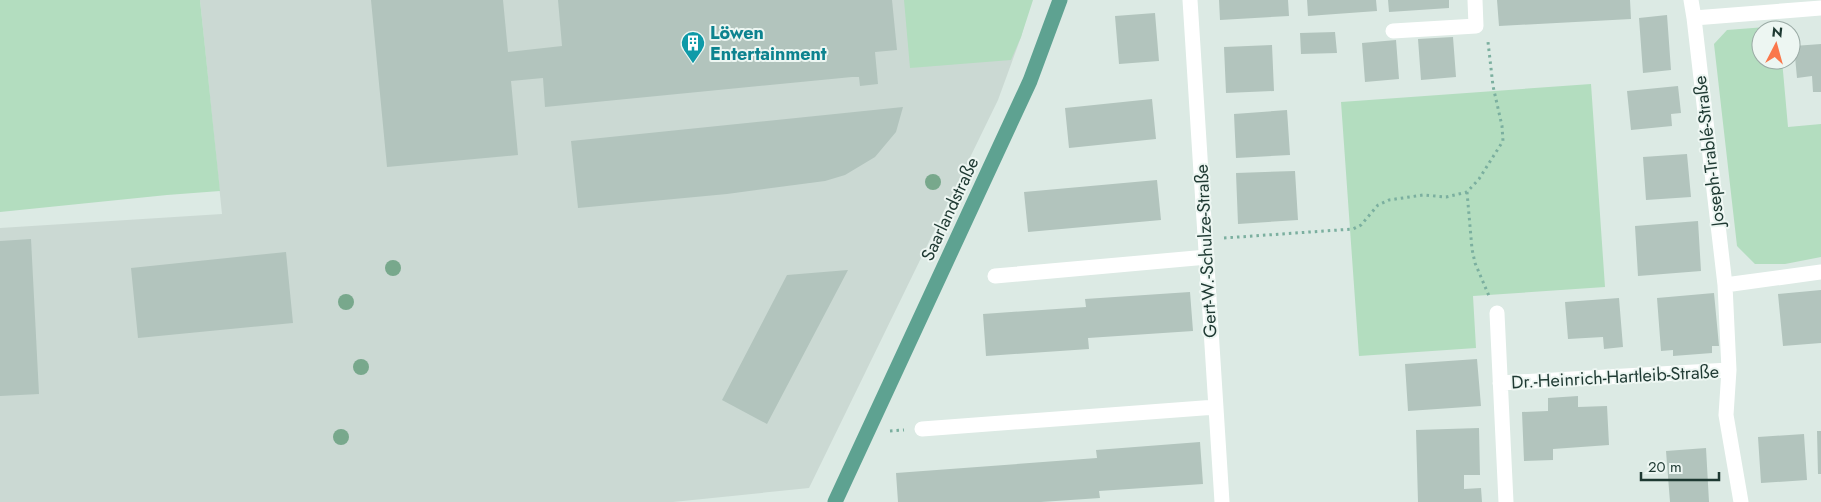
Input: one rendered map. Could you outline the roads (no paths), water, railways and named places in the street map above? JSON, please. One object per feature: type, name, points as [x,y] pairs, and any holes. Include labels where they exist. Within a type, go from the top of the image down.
[{"type":"main road","name":"Saarlandstraße","points":[[835,502],[869,432],[1030,80],[1060,0]]},
{"type":"street","name":"Gert-W.-Schulze-Straße","points":[[1190,0],[1222,502]]},
{"type":"street","points":[[1393,31],[1476,26],[1475,0]]},
{"type":"street","name":"Joseph-Trablé-Straße","points":[[1691,0],[1725,285],[1729,370],[1726,415],[1741,502]]},
{"type":"street","points":[[1694,18],[1768,5],[1821,8]]},
{"type":"street","points":[[995,276],[1207,257]]},
{"type":"street","points":[[1725,285],[1821,272]]},
{"type":"street","name":"Dr.-Heinrich-Hartleib-Straße","points":[[1497,313],[1506,502]]},
{"type":"street","name":"Dr.-Heinrich-Hartleib-Straße","points":[[1500,383],[1729,370]]},
{"type":"street","points":[[922,429],[1216,407]]},
{"type":"place","name":"Löwen Entertainment","points":[[693,64]]}]
